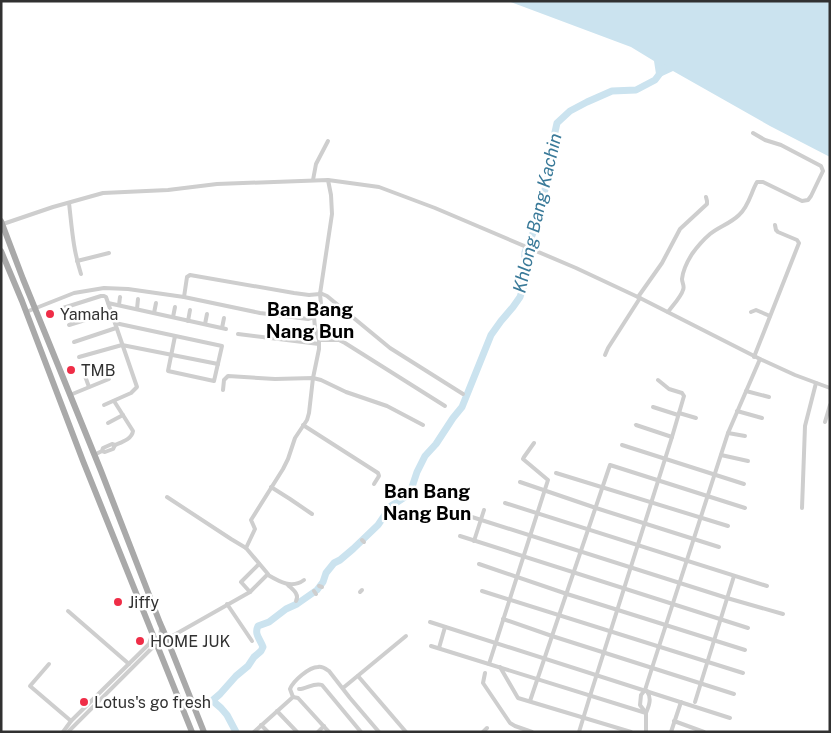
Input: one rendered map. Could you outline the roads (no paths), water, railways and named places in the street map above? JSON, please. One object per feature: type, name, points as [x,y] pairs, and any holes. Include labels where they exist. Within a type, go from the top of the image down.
[{"type":"main road","points":[[2,224],[204,732]]},
{"type":"main road","points":[[12,250],[2,252],[89,476],[192,732]]},
{"type":"main road","points":[[80,453],[87,457],[93,452]]},
{"type":"main road","points":[[89,476],[92,467],[96,467],[101,471]]},
{"type":"street","points":[[668,312],[683,291],[683,271],[692,253],[710,234],[740,214],[757,182],[763,182],[802,201],[808,200],[823,171],[820,165],[753,133]]},
{"type":"street","points":[[313,180],[316,164],[328,141]]},
{"type":"street","points":[[2,224],[103,193],[168,190],[217,184],[313,180],[328,180],[379,187],[576,268],[639,297],[754,357],[830,388]]},
{"type":"street","points":[[246,548],[255,529],[251,520],[283,469],[295,438],[310,413],[313,378],[319,349],[319,342],[314,328],[314,317],[320,304],[332,214],[328,180]]},
{"type":"street","points":[[605,355],[639,297],[662,264],[680,229],[707,204],[706,197]]},
{"type":"street","points":[[69,203],[71,232],[81,274]]},
{"type":"street","points":[[754,357],[799,243],[797,240],[778,232],[775,225]]},
{"type":"street","points":[[77,261],[109,253]]},
{"type":"street","points":[[184,297],[187,277],[190,275],[294,293],[309,295],[320,293],[327,296],[390,348],[463,394]]},
{"type":"street","points":[[26,312],[74,292],[104,288],[128,289],[184,297],[260,313],[308,319],[314,317]]},
{"type":"street","points":[[63,308],[106,297],[136,387],[131,393],[104,405]]},
{"type":"street","points":[[119,306],[120,297]]},
{"type":"street","points":[[137,309],[138,299]]},
{"type":"street","points":[[108,303],[224,328],[224,318]]},
{"type":"street","points":[[154,313],[156,303]]},
{"type":"street","points":[[173,317],[175,307]]},
{"type":"street","points":[[188,321],[190,310]]},
{"type":"street","points":[[751,312],[756,310],[770,316]]},
{"type":"street","points":[[69,325],[111,312]]},
{"type":"street","points":[[205,324],[207,314]]},
{"type":"street","points":[[74,342],[116,325],[176,336],[222,346],[214,381],[168,371],[176,336]]},
{"type":"street","points":[[238,334],[319,342],[339,340],[445,406]]},
{"type":"street","points":[[79,357],[122,344],[218,364]]},
{"type":"street","points":[[646,713],[640,705],[641,694],[645,690],[728,432],[760,359]]},
{"type":"street","points":[[85,376],[89,387]]},
{"type":"street","points":[[223,390],[224,380],[228,376],[274,379],[313,378],[387,406],[423,425]]},
{"type":"street","points":[[70,395],[109,379]]},
{"type":"street","points":[[579,732],[684,396],[682,393],[669,389],[658,380]]},
{"type":"street","points":[[802,508],[805,426],[816,383]]},
{"type":"street","points":[[746,392],[769,397]]},
{"type":"street","points":[[93,452],[102,451],[103,448],[112,444],[116,445],[132,435],[133,431],[114,401]]},
{"type":"street","points":[[825,422],[830,405]]},
{"type":"street","points":[[653,407],[696,418]]},
{"type":"street","points":[[737,411],[762,418]]},
{"type":"street","points":[[108,422],[124,415]]},
{"type":"street","points":[[303,425],[378,473],[379,476],[374,484]]},
{"type":"street","points":[[636,426],[672,437]]},
{"type":"street","points":[[728,432],[745,436]]},
{"type":"street","points":[[489,664],[548,480],[523,459],[534,443]]},
{"type":"street","points":[[622,445],[744,484]]},
{"type":"street","points":[[721,455],[748,461]]},
{"type":"street","points":[[530,701],[610,465],[745,508]]},
{"type":"street","points":[[556,472],[728,526]]},
{"type":"street","points":[[520,482],[719,547]]},
{"type":"street","points":[[272,487],[312,514]]},
{"type":"street","points":[[167,497],[246,548],[268,575],[286,584],[296,584],[304,580]]},
{"type":"street","points":[[505,503],[767,586]]},
{"type":"street","points":[[474,540],[484,510]]},
{"type":"street","points":[[453,511],[783,614]]},
{"type":"street","points":[[460,536],[748,628]]},
{"type":"street","points":[[250,592],[241,582],[259,564]]},
{"type":"street","points":[[479,564],[566,594],[745,650]]},
{"type":"street","points":[[168,639],[250,592],[268,575]]},
{"type":"street","points":[[694,702],[734,576]]},
{"type":"street","points":[[286,584],[297,595],[296,601]]},
{"type":"street","points":[[482,591],[743,673]]},
{"type":"street","points":[[227,604],[252,641]]},
{"type":"street","points":[[68,610],[129,664]]},
{"type":"street","points":[[503,620],[734,694]]},
{"type":"street","points":[[430,622],[730,718]]},
{"type":"street","points":[[68,732],[156,644],[161,634],[160,623]]},
{"type":"street","points":[[439,648],[445,627]]},
{"type":"street","points":[[63,732],[71,721],[149,644],[152,633]]},
{"type":"street","points":[[343,688],[406,636]]},
{"type":"street","points":[[431,646],[646,713]]},
{"type":"street","points":[[48,664],[30,686],[71,721]]},
{"type":"street","points":[[293,697],[290,690],[293,683],[307,671],[318,667],[326,668],[379,732]]},
{"type":"street","points":[[500,667],[517,697],[631,732]]},
{"type":"street","points":[[485,674],[483,683],[510,723],[532,732]]},
{"type":"street","points":[[358,676],[406,732]]},
{"type":"street","points":[[299,689],[316,684],[322,685],[361,732]]},
{"type":"street","points":[[645,690],[648,693],[650,702],[646,713],[646,732]]},
{"type":"street","points":[[254,732],[293,697]]},
{"type":"street","points":[[293,697],[298,698],[329,732]]},
{"type":"street","points":[[93,699],[97,703]]},
{"type":"street","points":[[671,732],[681,702]]},
{"type":"street","points":[[276,711],[297,732]]},
{"type":"street","points":[[674,721],[704,732]]},
{"type":"street","points":[[261,725],[268,732]]},
{"type":"street","points":[[318,732],[324,726]]},
{"type":"street","points":[[483,732],[487,728]]},
{"type":"water","points":[[508,1],[830,1],[830,157],[770,126],[673,71],[660,77],[656,74],[654,61],[631,47]]},
{"type":"waterway","name":"Khlong Bang Kachin","points":[[236,732],[227,715],[213,700],[261,651],[263,647],[257,634],[258,626],[269,622],[317,590],[334,563],[353,549],[378,525],[391,506],[408,495],[425,456],[436,444],[462,407],[491,335],[520,297],[523,288],[525,252],[536,226],[552,161],[553,141],[557,123],[570,111],[612,91],[636,90],[655,80],[664,68]]},
{"type":"place","name":"Yamaha","points":[[50,314]]},
{"type":"place","name":"TMB","points":[[71,370]]},
{"type":"place","name":"Jiffy","points":[[118,602]]},
{"type":"place","name":"HOME JUK","points":[[140,641]]},
{"type":"place","name":"Lotus's go fresh","points":[[84,702]]},
{"type":"district","name":"Ban Bang Nang Bun","points":[[310,320]]},
{"type":"district","name":"Ban Bang Nang Bun","points":[[427,502]]}]
